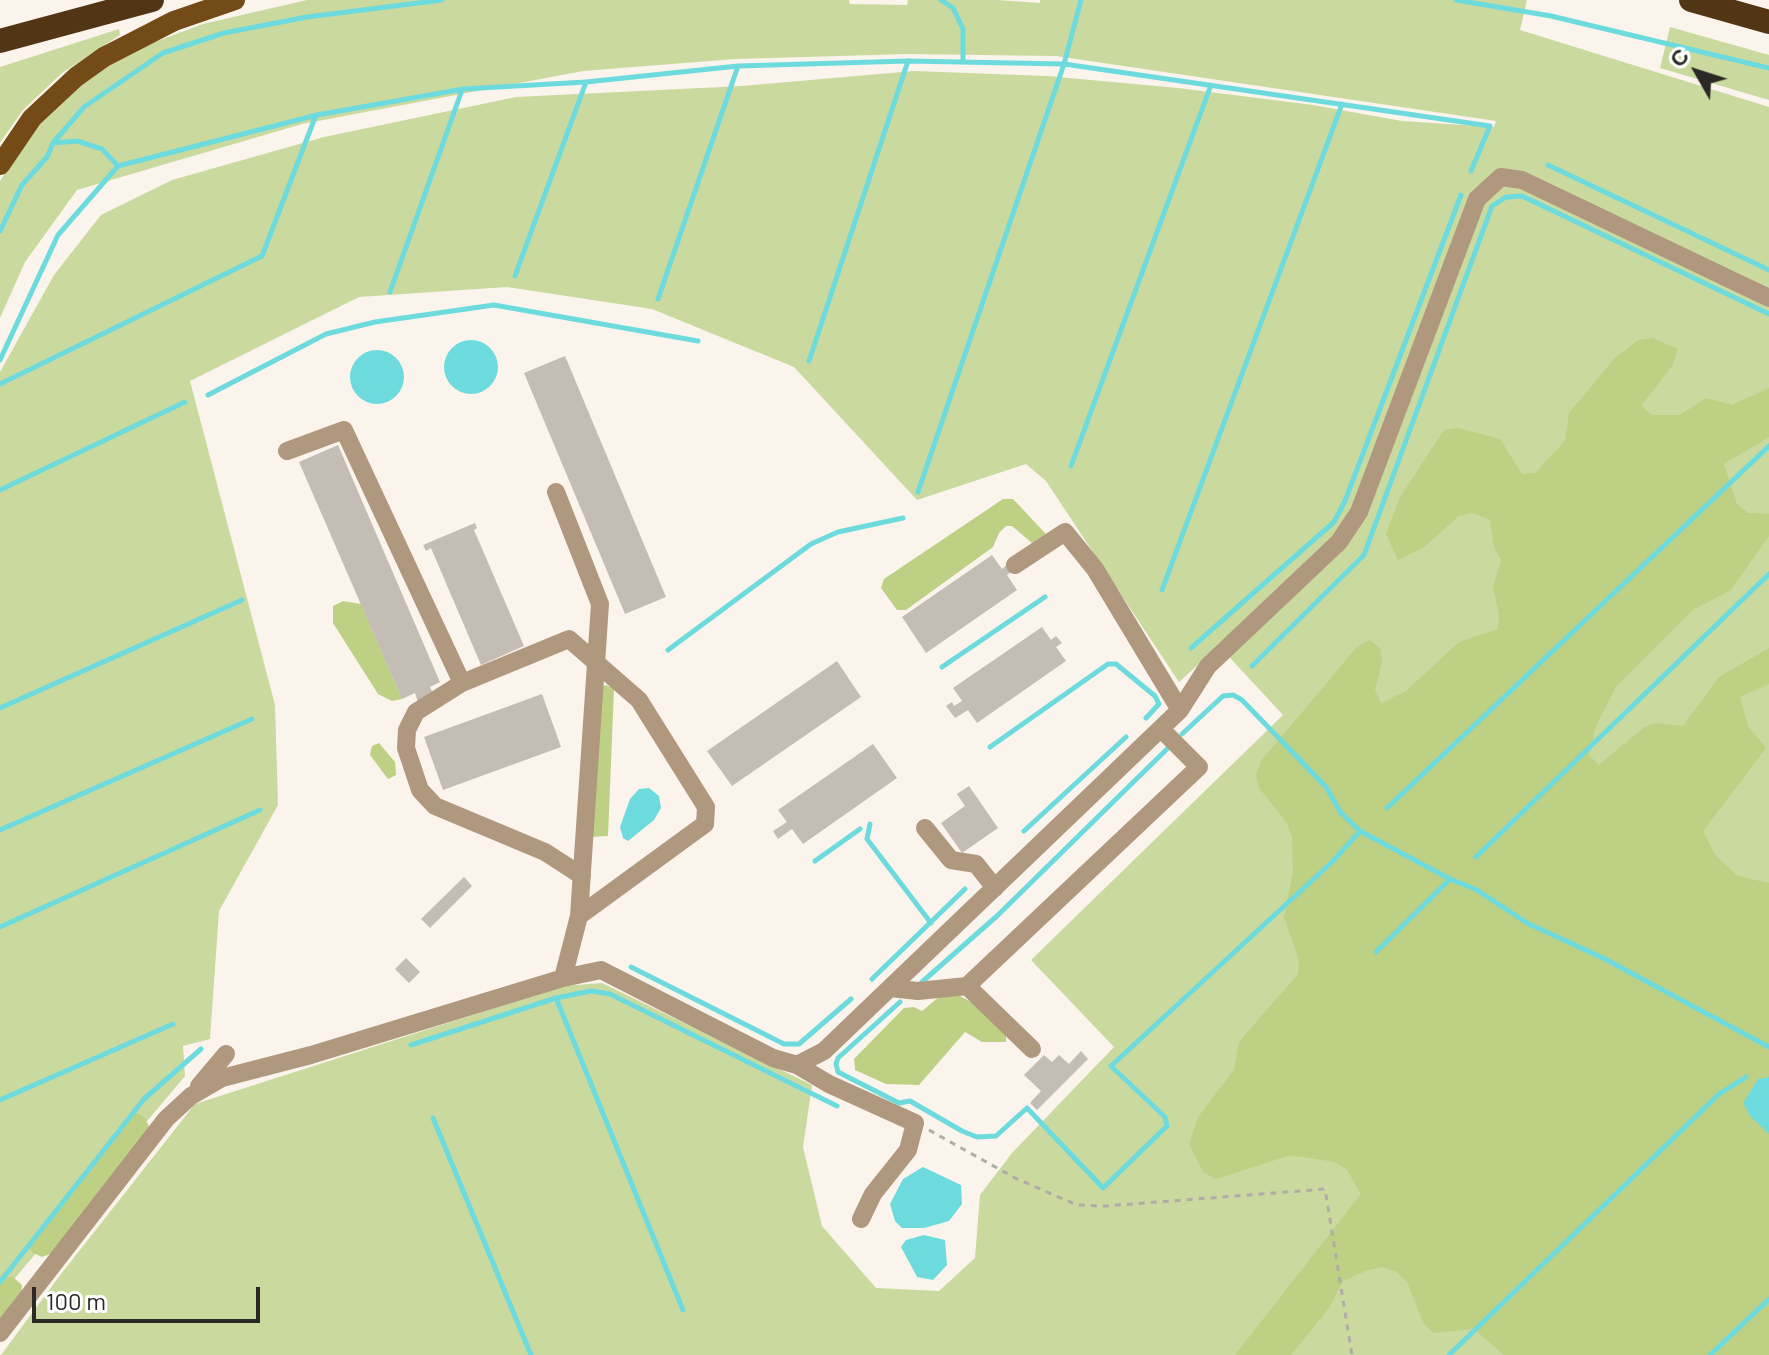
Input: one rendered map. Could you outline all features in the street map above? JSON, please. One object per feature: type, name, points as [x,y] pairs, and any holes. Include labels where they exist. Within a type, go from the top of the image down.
[{"type":"highway","points":[[0,41],[152,0]]},
{"type":"highway","points":[[1691,0],[1769,22]]},
{"type":"main road","points":[[0,165],[32,118],[76,77],[104,57],[174,21],[235,0]]},
{"type":"street","points":[[797,1065],[824,1051],[1161,729],[1180,710],[1208,666],[1339,542],[1359,512],[1477,199],[1501,177],[1522,180],[1769,298]]},
{"type":"street","points":[[287,451],[344,430],[462,683]]},
{"type":"street","points":[[556,492],[600,604],[579,916],[563,978]]},
{"type":"street","points":[[1015,565],[1065,532],[1095,569],[1180,710]]},
{"type":"street","points":[[579,916],[705,824],[706,807],[639,700],[569,639],[462,683],[416,712],[407,730],[406,748],[420,790],[435,806],[545,852],[582,876]]},
{"type":"street","points":[[890,988],[918,991],[967,986],[1199,767],[1161,729]]},
{"type":"street","points":[[925,828],[951,860],[976,864],[995,888]]},
{"type":"street","points":[[191,1096],[222,1078],[311,1055],[563,978],[601,970],[773,1058],[797,1065],[829,1084],[915,1123],[908,1150],[873,1194],[861,1219]]},
{"type":"street","points":[[967,986],[1032,1049]]},
{"type":"street","points":[[0,1333],[166,1119],[191,1096],[226,1054]]},
{"type":"path","points":[[915,1123],[1015,1178],[1077,1205],[1106,1206],[1325,1189],[1352,1355]]},
{"type":"green space","points":[[307,0],[849,0],[850,4],[907,5],[908,0],[1040,3],[1040,0],[1527,0],[1520,30],[1769,107],[1769,1355],[1,1355],[195,1104],[563,986],[602,983],[812,1085],[803,1147],[822,1226],[876,1288],[939,1291],[975,1258],[980,1195],[1012,1153],[1114,1047],[1031,960],[1283,715],[1219,646],[1179,682],[1046,481],[1026,464],[917,500],[794,367],[652,309],[507,287],[359,297],[190,381],[275,705],[278,805],[219,911],[210,1039],[183,1046],[185,1076],[0,1296],[0,372],[54,275],[101,215],[172,180],[324,137],[516,97],[742,86],[914,71],[1047,76],[1178,88],[1313,105],[1402,121],[1494,127],[1496,121],[1056,56],[907,54],[735,59],[583,71],[302,124],[77,190],[25,262],[0,318],[0,181],[36,125],[83,84],[128,52],[203,24]]},
{"type":"green space","points":[[1670,27],[1769,55],[1769,100],[1660,68]]},
{"type":"green space","points":[[119,29],[120,35],[62,73],[23,110],[0,143],[0,67]]},
{"type":"green space","points":[[1652,338],[1678,349],[1672,366],[1641,406],[1652,415],[1680,415],[1706,398],[1732,405],[1769,388],[1769,437],[1724,464],[1737,504],[1748,513],[1769,514],[1769,536],[1731,590],[1693,610],[1616,687],[1596,726],[1589,755],[1599,765],[1643,728],[1655,723],[1683,726],[1719,677],[1769,648],[1769,684],[1740,697],[1748,726],[1766,748],[1703,831],[1716,856],[1738,876],[1769,883],[1769,1355],[1504,1355],[1474,1329],[1433,1333],[1423,1322],[1407,1282],[1397,1272],[1382,1267],[1343,1281],[1329,1308],[1291,1355],[1235,1355],[1361,1194],[1347,1170],[1335,1162],[1303,1157],[1288,1156],[1216,1179],[1203,1172],[1189,1144],[1198,1117],[1234,1070],[1239,1042],[1298,974],[1299,960],[1284,918],[1293,872],[1292,838],[1287,823],[1259,788],[1256,774],[1261,761],[1357,647],[1370,640],[1381,649],[1382,663],[1375,690],[1381,703],[1406,691],[1459,642],[1498,629],[1499,614],[1493,588],[1501,560],[1494,548],[1490,520],[1473,513],[1459,516],[1424,547],[1398,560],[1386,534],[1399,499],[1444,430],[1458,428],[1500,439],[1522,474],[1535,473],[1565,441],[1569,413],[1614,359],[1638,340]]},
{"type":"green space","points":[[1003,499],[1013,499],[1046,534],[1032,543],[1012,526],[1006,526],[993,547],[906,610],[897,610],[881,588],[884,579]]},
{"type":"green space","points":[[343,601],[361,604],[402,699],[392,701],[378,694],[333,623],[333,606]]},
{"type":"green space","points":[[605,685],[614,688],[608,836],[589,837],[598,689]]},
{"type":"green space","points":[[379,743],[395,762],[396,775],[388,779],[370,755],[372,746]]},
{"type":"green space","points":[[955,993],[985,1010],[1006,1032],[1006,1042],[982,1042],[965,1032],[919,1085],[886,1084],[855,1070],[854,1059],[904,1008],[914,1007],[922,1011],[939,997]]},
{"type":"green space","points":[[133,1111],[144,1117],[150,1128],[53,1253],[42,1257],[33,1253],[28,1245]]},
{"type":"green space","points":[[13,1277],[22,1285],[21,1296],[0,1322],[0,1282],[3,1278]]},
{"type":"water","points":[[471,340],[490,348],[498,367],[490,386],[471,394],[452,386],[444,367],[452,348]]},
{"type":"water","points":[[377,350],[396,358],[404,377],[396,396],[377,404],[358,396],[350,377],[358,358]]},
{"type":"water","points":[[649,788],[659,796],[661,808],[654,820],[628,841],[623,838],[620,827],[630,799],[639,789]]},
{"type":"water","points":[[1769,1077],[1769,1134],[1750,1116],[1743,1103],[1758,1079]]},
{"type":"water","points":[[923,1167],[961,1185],[962,1204],[949,1221],[924,1228],[902,1228],[895,1221],[890,1204],[903,1179]]},
{"type":"water","points":[[924,1235],[945,1240],[947,1265],[933,1280],[917,1277],[901,1247],[906,1240]]},
{"type":"building","points":[[565,356],[666,597],[625,614],[524,373]]},
{"type":"building","points":[[338,445],[440,682],[430,687],[434,696],[418,702],[415,693],[402,699],[299,462]]},
{"type":"building","points":[[475,523],[477,528],[474,530],[524,646],[481,665],[431,548],[426,551],[423,545]]},
{"type":"building","points":[[992,555],[1002,569],[1009,563],[1014,570],[1007,575],[1017,590],[926,653],[902,617]]},
{"type":"building","points":[[1042,627],[1051,640],[1056,636],[1062,643],[1056,647],[1066,661],[977,723],[968,710],[955,718],[946,706],[962,701],[953,688]]},
{"type":"building","points":[[837,661],[861,697],[732,786],[707,751]]},
{"type":"building","points":[[542,694],[561,747],[443,790],[424,737]]},
{"type":"building","points":[[873,744],[897,778],[803,844],[792,829],[778,839],[773,831],[787,822],[778,810]]},
{"type":"building","points":[[969,786],[998,828],[962,853],[941,823],[965,806],[957,794]]},
{"type":"building","points":[[464,877],[472,886],[430,928],[421,919]]},
{"type":"building","points":[[406,958],[420,972],[409,983],[395,969]]},
{"type":"building","points":[[1081,1051],[1088,1059],[1037,1110],[1030,1103],[1041,1091],[1024,1075],[1044,1055],[1052,1062],[1059,1055],[1069,1064]]},
{"type":"waterway","points":[[0,231],[22,185],[84,107],[163,53],[224,33],[307,17],[442,0]]},
{"type":"waterway","points":[[941,0],[953,8],[963,29],[963,62]]},
{"type":"waterway","points":[[918,492],[1064,64],[1081,0]]},
{"type":"waterway","points":[[1456,0],[1551,16],[1769,68]]},
{"type":"waterway","points":[[0,360],[58,235],[118,166],[317,115],[463,89],[586,82],[738,66],[908,61],[1064,64],[1490,126],[1471,171]]},
{"type":"waterway","points":[[809,361],[908,61]]},
{"type":"waterway","points":[[658,299],[738,66]]},
{"type":"waterway","points":[[515,276],[586,82]]},
{"type":"waterway","points":[[1071,466],[1211,85]]},
{"type":"waterway","points":[[390,292],[462,90]]},
{"type":"waterway","points":[[1162,590],[1342,104]]},
{"type":"waterway","points":[[0,384],[262,256],[316,115]]},
{"type":"waterway","points":[[53,143],[77,141],[102,149],[118,166]]},
{"type":"waterway","points":[[1548,165],[1769,270]]},
{"type":"waterway","points":[[1191,648],[1334,522],[1345,501],[1461,195]]},
{"type":"waterway","points":[[1252,666],[1364,555],[1492,206],[1506,197],[1522,196],[1769,314]]},
{"type":"waterway","points":[[208,395],[326,334],[375,322],[494,305],[698,341]]},
{"type":"waterway","points":[[0,490],[185,402]]},
{"type":"waterway","points":[[1387,808],[1769,446]]},
{"type":"waterway","points":[[668,650],[811,544],[838,532],[903,518]]},
{"type":"waterway","points":[[1476,857],[1769,574]]},
{"type":"waterway","points":[[942,667],[1045,597]]},
{"type":"waterway","points":[[0,708],[242,600]]},
{"type":"waterway","points":[[990,747],[1108,664],[1116,664],[1155,696],[1159,704],[1146,718]]},
{"type":"waterway","points":[[1182,734],[1223,696],[1233,695],[1242,700],[1326,787],[1341,813],[1360,831],[1477,890],[1527,923],[1605,959],[1769,1047]]},
{"type":"waterway","points":[[0,830],[252,719]]},
{"type":"waterway","points":[[1024,831],[1126,737]]},
{"type":"waterway","points":[[922,982],[997,916],[1167,749]]},
{"type":"waterway","points":[[0,927],[260,810]]},
{"type":"waterway","points":[[870,824],[867,839],[931,923]]},
{"type":"waterway","points":[[815,861],[860,829]]},
{"type":"waterway","points":[[900,1002],[838,1058],[838,1072],[899,1103],[910,1101],[977,1137],[996,1136],[1027,1108],[1103,1188],[1167,1126],[1165,1117],[1111,1066],[1332,862],[1360,831]]},
{"type":"waterway","points":[[1376,952],[1449,880]]},
{"type":"waterway","points":[[872,979],[965,889]]},
{"type":"waterway","points":[[631,967],[784,1044],[799,1044],[851,999]]},
{"type":"waterway","points":[[411,1045],[556,998],[591,991],[610,994],[837,1106]]},
{"type":"waterway","points":[[556,998],[683,1310]]},
{"type":"waterway","points":[[0,1100],[173,1024]]},
{"type":"waterway","points":[[0,1282],[144,1099],[201,1049]]},
{"type":"waterway","points":[[1449,1355],[1719,1094],[1746,1077]]},
{"type":"waterway","points":[[433,1118],[531,1355]]},
{"type":"waterway","points":[[1710,1355],[1769,1299]]}]
